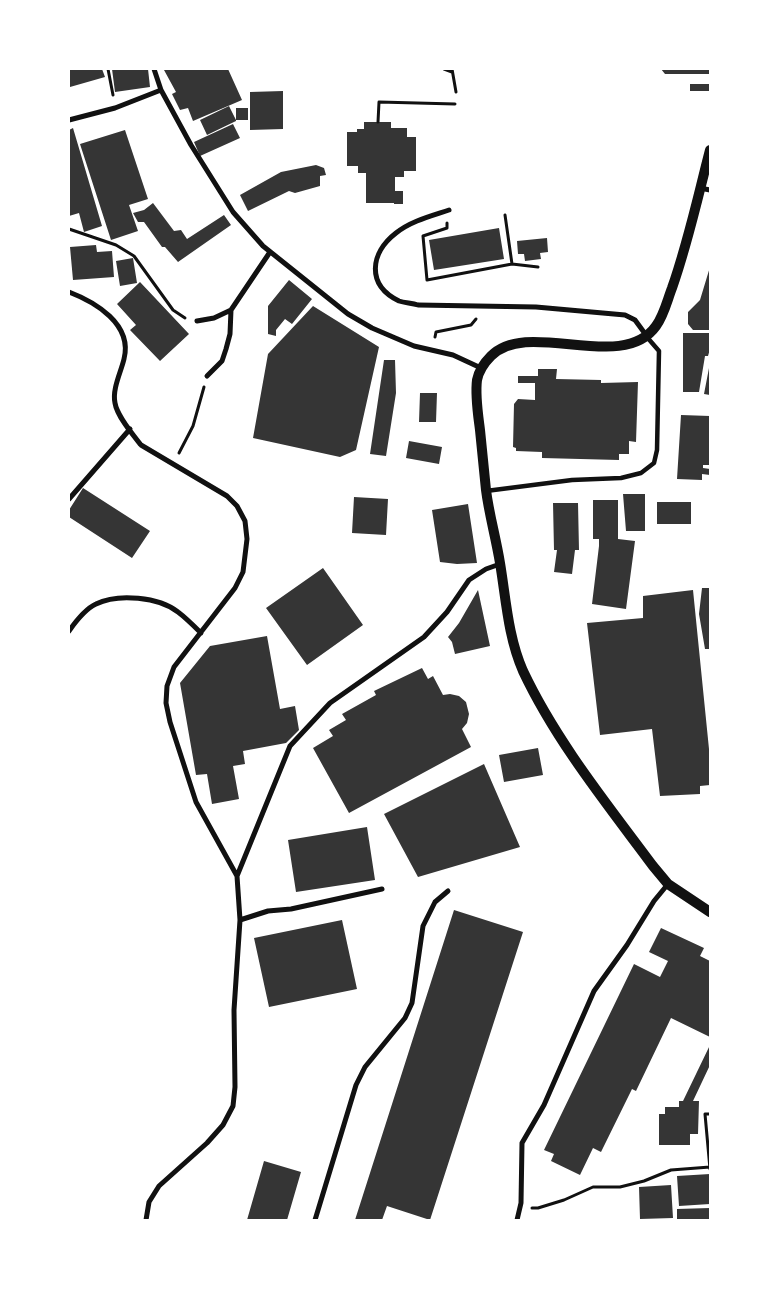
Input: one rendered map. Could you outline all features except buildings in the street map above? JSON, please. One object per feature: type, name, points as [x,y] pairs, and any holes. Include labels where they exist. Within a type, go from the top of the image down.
[{"type":"main road","points":[[710,150],[705,189],[663,314],[656,327],[646,336],[622,345],[516,343],[504,347],[492,355],[481,368],[476,388],[486,491],[507,613],[522,667],[535,696],[576,761],[653,866],[668,884],[710,912]]},
{"type":"street","points":[[154,69],[161,90],[191,145],[233,212],[270,252],[348,314],[395,339],[414,346],[453,355],[481,368]]},
{"type":"street","points":[[69,120],[115,108],[161,90]]},
{"type":"street","points":[[449,210],[417,221],[397,233],[383,245],[375,270],[377,282],[400,301],[418,305],[536,307],[624,315],[635,320],[659,351],[657,450],[654,464],[641,473],[621,478],[572,480],[486,491]]},
{"type":"street","points":[[197,321],[214,318],[231,310],[270,252]]},
{"type":"street","points":[[69,292],[88,299],[102,308],[122,332],[126,344],[125,356],[114,397],[118,413],[130,430],[141,445],[227,496],[237,506],[245,521],[247,539],[243,572],[235,588],[174,667],[167,686],[166,703],[170,722],[196,802],[237,876],[240,920],[234,1010],[235,1087],[233,1106],[223,1125],[207,1143],[159,1186],[149,1202],[146,1220]]},
{"type":"street","points":[[207,376],[222,362],[230,334],[231,310]]},
{"type":"street","points":[[69,499],[130,430]]},
{"type":"street","points":[[237,876],[290,746],[330,703],[424,637],[442,618],[469,580],[486,569],[500,564]]},
{"type":"street","points":[[69,631],[78,618],[95,604],[110,599],[128,598],[160,603],[177,611],[201,633]]},
{"type":"street","points":[[517,1220],[520,1208],[522,1143],[544,1105],[594,991],[627,946],[654,901],[668,884]]},
{"type":"street","points":[[240,920],[268,911],[291,909],[382,889]]},
{"type":"street","points":[[315,1220],[356,1085],[365,1067],[377,1050],[405,1018],[412,1003],[423,926],[435,902],[448,891]]},
{"type":"path","points":[[108,69],[115,108]]},
{"type":"path","points":[[444,69],[452,70],[456,92]]},
{"type":"path","points":[[378,122],[378,102],[455,104]]},
{"type":"path","points":[[449,210],[447,228],[423,236],[427,280],[512,264],[538,267]]},
{"type":"path","points":[[505,215],[512,264]]},
{"type":"path","points":[[69,228],[116,245],[134,256],[172,310],[183,317],[197,321]]},
{"type":"path","points":[[434,350],[436,332],[456,329]]},
{"type":"path","points":[[172,449],[180,453],[193,426],[207,376]]},
{"type":"path","points":[[520,1208],[538,1208],[564,1200],[593,1187],[620,1187],[644,1181],[671,1170],[710,1168],[706,1114],[710,1114]]}]
